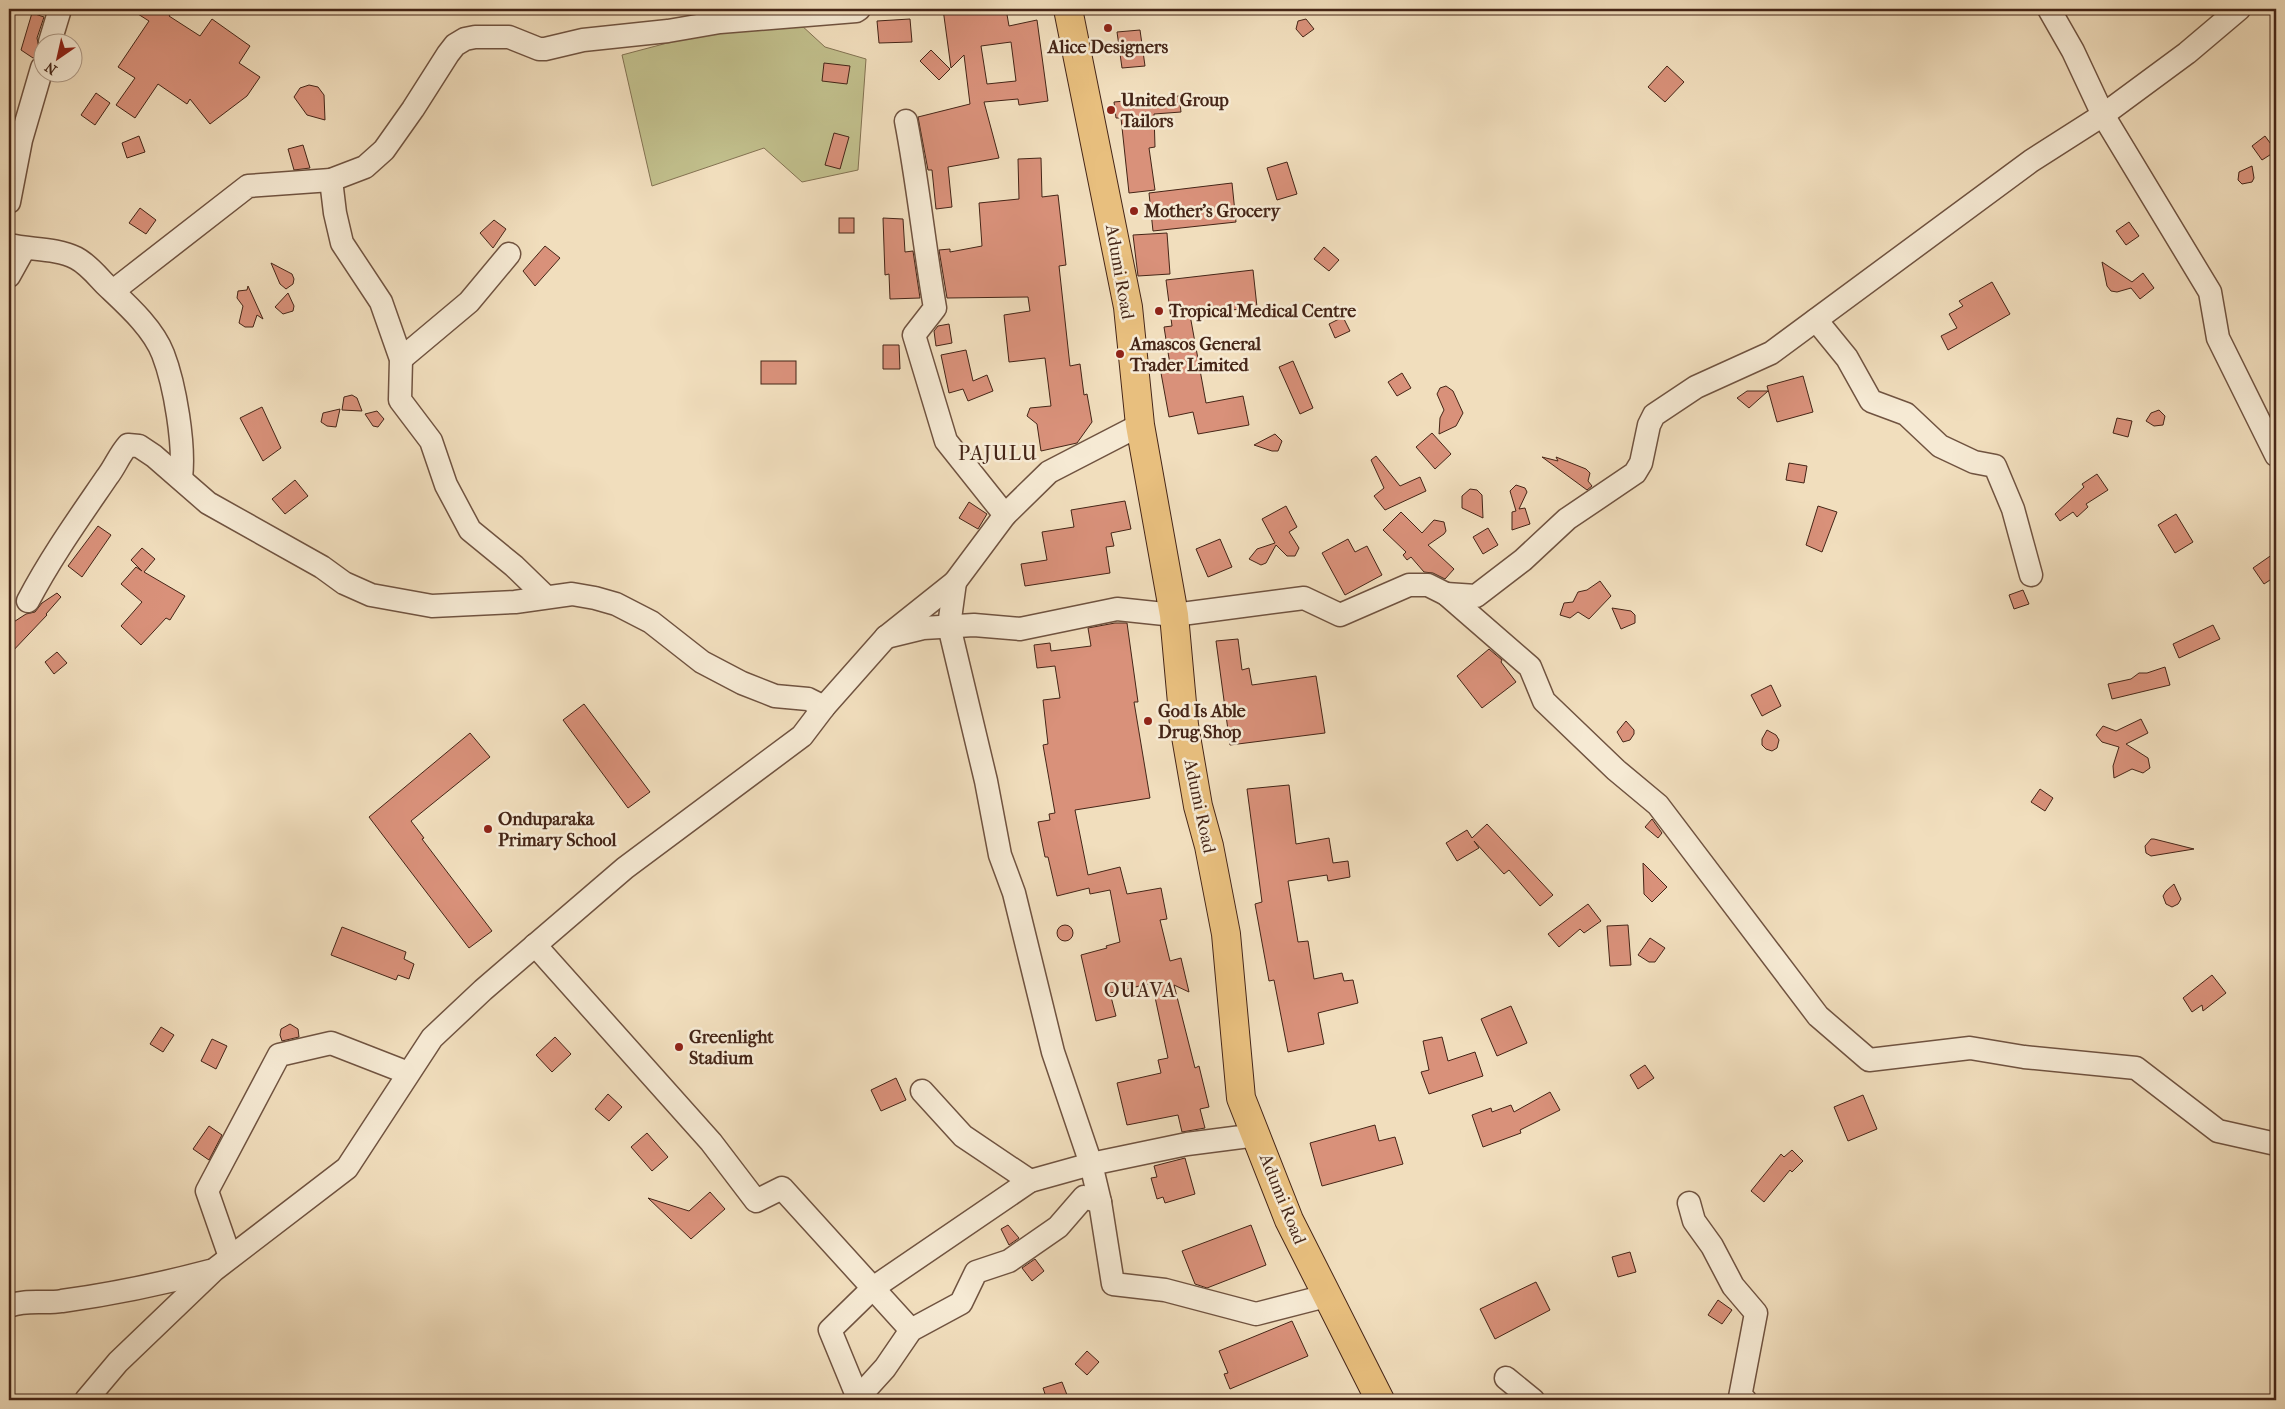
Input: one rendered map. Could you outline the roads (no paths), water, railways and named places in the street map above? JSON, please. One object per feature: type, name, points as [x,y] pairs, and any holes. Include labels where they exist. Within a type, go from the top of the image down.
[{"type":"main road","name":"Adumi Road","points":[[1068,9],[1128,308],[1140,425],[1174,614],[1184,725],[1198,806],[1209,846],[1226,934],[1241,1098],[1257,1134],[1289,1220],[1380,1400]]},
{"type":"street","points":[[53,32],[60,9]]},
{"type":"street","points":[[112,291],[248,186],[331,180],[365,167],[379,155],[413,109],[455,45],[465,39],[475,37],[508,37],[533,47],[545,49],[583,40],[668,31],[720,22],[856,11],[858,9]]},
{"type":"street","points":[[2049,9],[2073,51],[2103,115],[2210,292],[2218,338],[2276,455]]},
{"type":"street","points":[[1446,594],[1476,596],[1523,560],[1567,519],[1635,473],[1641,463],[1649,425],[1654,415],[1696,387],[1771,352],[2031,161],[2103,115],[2187,53],[2239,9]]},
{"type":"street","points":[[9,202],[21,140],[38,82]]},
{"type":"street","points":[[906,121],[916,173],[924,244],[935,308],[914,335],[946,441],[1005,515]]},
{"type":"street","points":[[331,180],[335,213],[342,242],[381,302],[401,359],[400,400],[431,442],[446,485],[470,530],[514,566],[546,597]]},
{"type":"street","points":[[9,276],[16,247],[60,252],[77,259],[112,291],[146,327],[162,353],[180,434],[183,461],[181,478]]},
{"type":"street","points":[[401,359],[469,302],[509,254]]},
{"type":"street","points":[[1816,320],[1848,358],[1871,401],[1906,414],[1940,446],[1974,462],[1995,466],[2013,509],[2031,575]]},
{"type":"street","points":[[86,1400],[118,1362],[222,1264],[347,1168],[432,1038],[535,945],[625,868],[802,736],[824,707],[886,637],[955,582],[1005,515],[1049,472],[1140,425]]},
{"type":"street","points":[[28,601],[64,538],[128,445],[139,446],[181,478],[208,503],[322,567],[344,584],[371,595],[432,606],[572,594],[616,604],[652,622],[702,662],[742,683],[775,696],[808,699],[824,707]]},
{"type":"street","points":[[955,582],[949,626],[986,781],[1000,855],[1014,893],[1053,1052],[1091,1164],[1100,1202],[1113,1284],[1165,1290],[1256,1314],[1326,1296]]},
{"type":"street","points":[[886,637],[924,628],[974,625],[1020,629],[1117,610],[1174,614],[1304,598],[1340,615],[1410,586],[1428,585],[1446,594],[1530,667],[1544,701],[1616,770],[1658,805],[1818,1016],[1869,1060],[1970,1048],[2024,1057],[2136,1068],[2218,1132],[2276,1144]]},
{"type":"street","points":[[535,945],[711,1142],[756,1201],[782,1188],[911,1330]]},
{"type":"street","points":[[222,1264],[207,1191],[279,1056],[331,1043],[408,1073]]},
{"type":"street","points":[[922,1091],[963,1136],[1030,1181]]},
{"type":"street","points":[[1100,1202],[1084,1198],[1058,1227],[1009,1261],[976,1272],[960,1303],[911,1330],[885,1368],[857,1399],[830,1330],[873,1288],[1030,1181],[1091,1164],[1187,1144],[1257,1134]]},
{"type":"street","points":[[1688,1202],[1694,1221],[1712,1246],[1733,1286],[1756,1313],[1740,1397],[1744,1400]]},
{"type":"street","points":[[12,1303],[60,1302],[144,1289],[222,1264]]},
{"type":"street","points":[[1506,1378],[1533,1400]]},
{"type":"place","name":"Alice Designers","points":[[1108,28]]},
{"type":"place","name":"United Group Tailors","points":[[1111,110]]},
{"type":"place","name":"Mother's Grocery","points":[[1134,211]]},
{"type":"place","name":"Tropical Medical Centre","points":[[1159,311]]},
{"type":"place","name":"Amascos General Trader Limited","points":[[1120,354]]},
{"type":"place","name":"God Is Able Drug Shop","points":[[1148,721]]},
{"type":"place","name":"Onduparaka Primary School","points":[[488,829]]},
{"type":"place","name":"Greenlight Stadium","points":[[679,1047]]},
{"type":"district","name":"PAJULU","points":[[998,453]]},
{"type":"district","name":"OUAVA","points":[[1140,990]]}]
